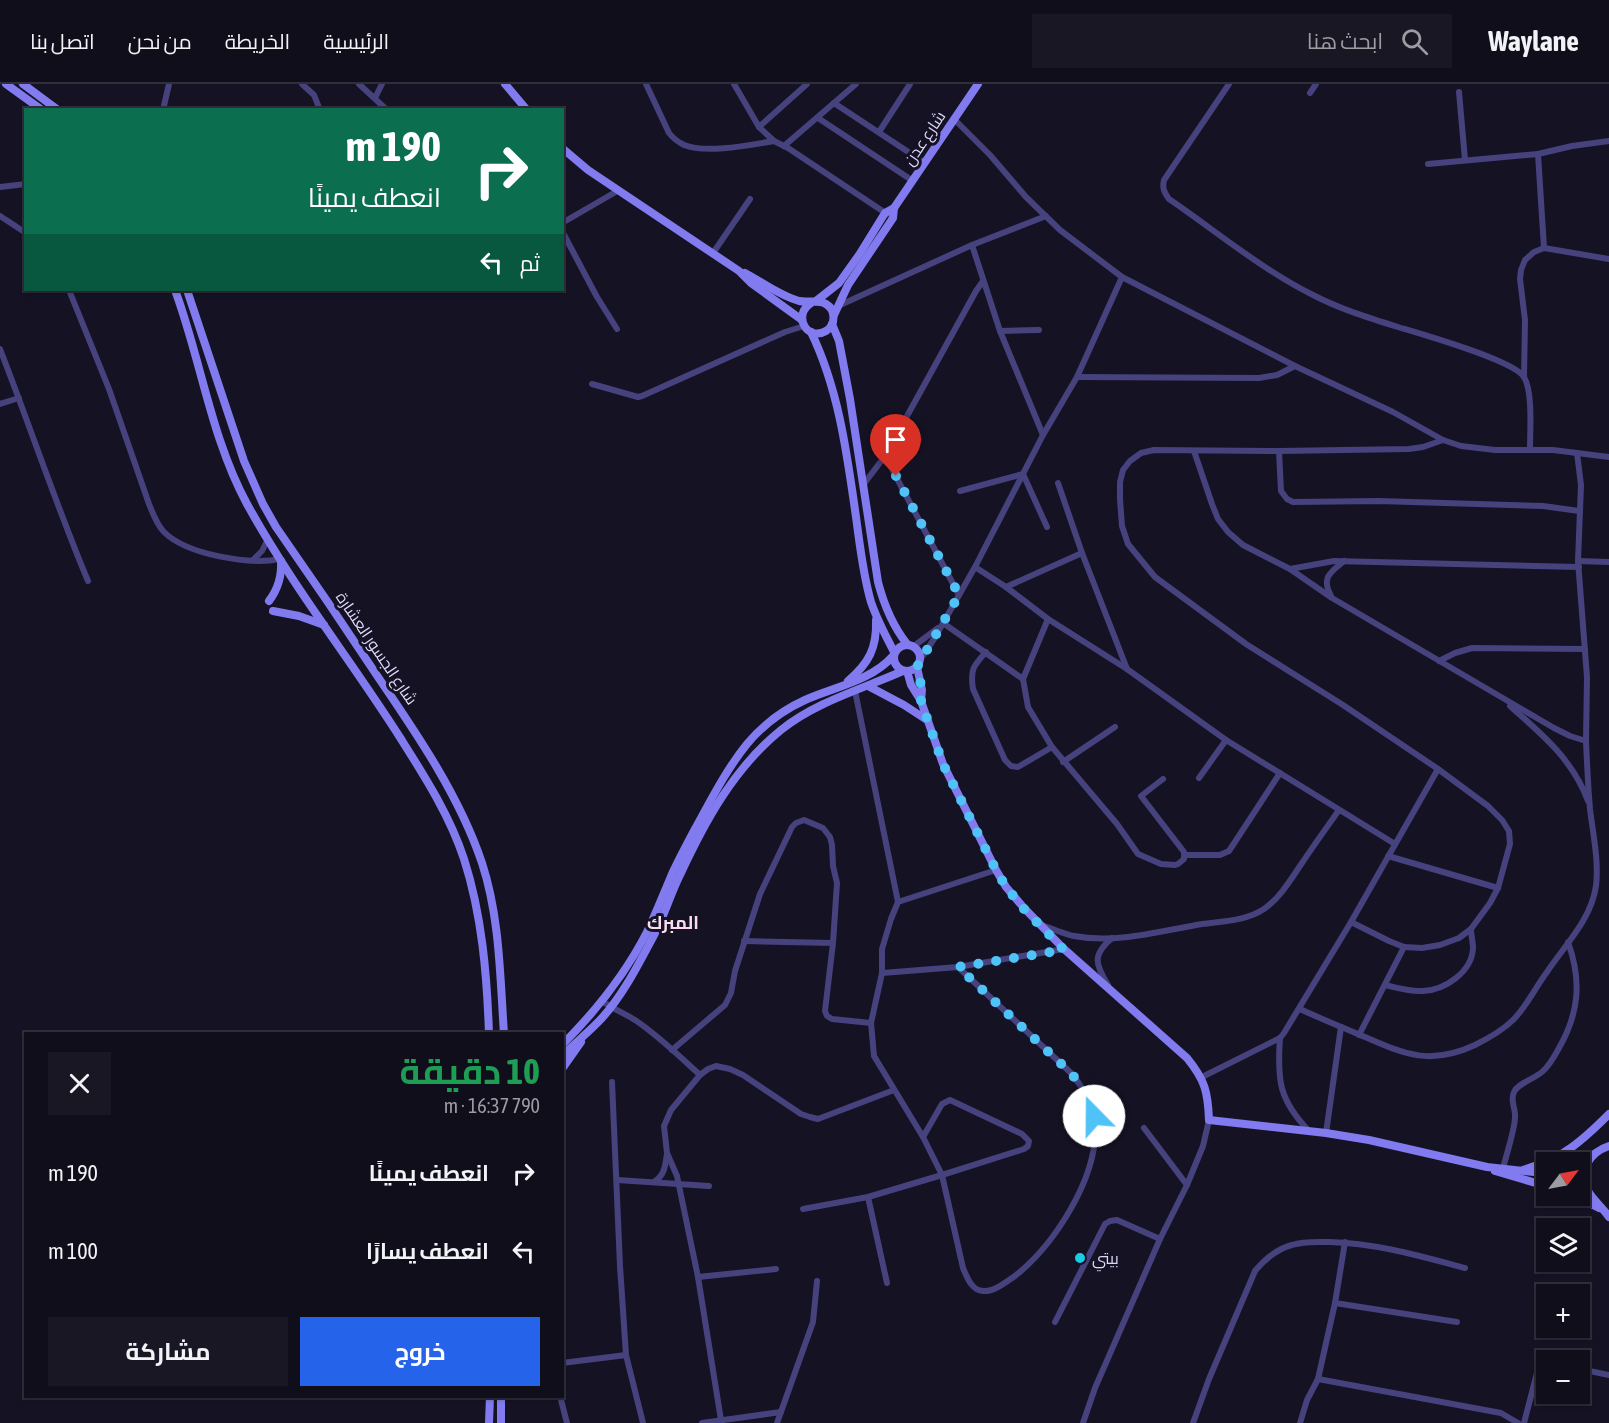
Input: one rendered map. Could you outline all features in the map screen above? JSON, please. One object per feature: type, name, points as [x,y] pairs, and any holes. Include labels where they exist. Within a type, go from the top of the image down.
[{"type":"street","points":[[6,84],[39,108]]},
{"type":"street","points":[[22,84],[55,108]]},
{"type":"street","points":[[164,108],[169,84]]},
{"type":"street","points":[[302,84],[314,95],[319,108]]},
{"type":"street","points":[[359,84],[385,108]]},
{"type":"street","points":[[375,98],[382,84]]},
{"type":"street","points":[[505,84],[525,108]]},
{"type":"street","points":[[646,84],[669,133],[683,145],[695,148],[730,147],[774,141]]},
{"type":"street","points":[[734,84],[759,127],[774,141],[889,215]]},
{"type":"street","points":[[759,127],[807,84]]},
{"type":"street","points":[[784,146],[856,84]]},
{"type":"street","points":[[879,132],[910,84]]},
{"type":"street","name":"شارع عدن","points":[[814,302],[839,283],[913,181],[978,84]]},
{"type":"street","points":[[1229,84],[1164,180],[1163,186],[1169,199],[1257,262],[1311,294],[1342,309],[1485,356],[1515,368],[1524,377]]},
{"type":"street","points":[[1310,93],[1316,84]]},
{"type":"street","points":[[1459,92],[1465,160]]},
{"type":"street","points":[[834,104],[925,163]]},
{"type":"street","points":[[819,118],[913,181]]},
{"type":"street","points":[[954,119],[1060,230],[1122,277],[1294,366],[1393,412],[1443,440],[1461,446],[1485,449],[1530,449],[1609,457]]},
{"type":"street","points":[[1428,164],[1538,154],[1609,141]]},
{"type":"street","points":[[564,150],[588,170],[739,271],[799,301],[828,304],[835,315],[874,562],[883,602],[898,633],[919,652],[921,701]]},
{"type":"street","points":[[1538,154],[1544,248]]},
{"type":"street","points":[[0,187],[24,184]]},
{"type":"street","points":[[564,222],[619,190]]},
{"type":"street","points":[[713,253],[750,199]]},
{"type":"street","name":"شارع عدن","points":[[835,315],[889,215]]},
{"type":"street","points":[[0,216],[24,231]]},
{"type":"street","points":[[739,271],[751,284],[806,326],[819,333],[830,327],[835,315],[972,245],[1046,216]]},
{"type":"street","points":[[564,235],[617,329]]},
{"type":"street","points":[[972,245],[1000,331],[1043,435]]},
{"type":"street","points":[[1530,449],[1530,397],[1524,377],[1526,336],[1521,270],[1528,256],[1544,248],[1609,260]]},
{"type":"street","points":[[564,1054],[610,1007],[628,982],[653,937],[681,873],[716,808],[748,761],[780,731],[801,716],[855,691],[910,671],[919,663],[975,567],[1043,435],[1077,377],[1122,277]]},
{"type":"street","points":[[863,486],[885,456],[983,281]]},
{"type":"street","points":[[69,291],[109,389],[156,520],[164,532],[187,547],[224,557],[281,560],[281,578],[269,601]]},
{"type":"street","name":"شارع الجسور العشارة","points":[[175,291],[227,461],[237,486],[267,539],[411,754],[453,832],[470,880],[482,937],[489,1032]]},
{"type":"street","name":"شارع الجسور العشارة","points":[[187,291],[253,483],[276,527],[418,737],[448,789],[475,844],[483,864],[494,912],[504,1032]]},
{"type":"street","points":[[814,302],[804,310],[806,326],[820,351],[837,407],[867,584],[876,616],[894,654],[896,667],[905,671],[921,701],[943,764],[1006,887],[1064,950],[1187,1058],[1202,1077],[1208,1099],[1209,1120],[1203,1146],[1095,1388],[1083,1423]]},
{"type":"street","points":[[592,384],[638,397],[642,396],[785,332],[806,326]]},
{"type":"street","points":[[1000,331],[1039,330]]},
{"type":"street","points":[[0,349],[47,479],[88,581]]},
{"type":"street","points":[[1077,377],[1259,378],[1277,375],[1294,366]]},
{"type":"street","points":[[0,404],[19,398]]},
{"type":"street","points":[[1351,922],[1404,947],[1422,948],[1440,945],[1459,938],[1471,929],[1490,903],[1497,888],[1510,843],[1509,831],[1488,806],[1438,770],[1343,705],[1246,644],[1155,577],[1128,544],[1122,526],[1120,482],[1123,470],[1130,461],[1141,453],[1154,450],[1279,452],[1409,449],[1443,440]]},
{"type":"street","points":[[1194,451],[1218,519],[1228,532],[1243,545],[1290,569],[1332,598],[1500,698],[1554,728],[1586,741]]},
{"type":"street","points":[[1279,452],[1281,491],[1287,499],[1293,502],[1379,501],[1543,506],[1579,511]]},
{"type":"street","points":[[1300,1009],[1404,1054],[1442,1056],[1461,1052],[1487,1040],[1514,1019],[1591,906],[1596,889],[1596,855],[1590,808],[1586,741],[1587,677],[1579,564],[1581,485],[1577,453]]},
{"type":"street","points":[[885,456],[959,595]]},
{"type":"street","points":[[960,490],[1023,474]]},
{"type":"street","points":[[1023,474],[1047,527]]},
{"type":"street","points":[[1058,483],[1082,553],[1127,669]]},
{"type":"street","points":[[254,560],[262,551],[267,539]]},
{"type":"street","points":[[1006,587],[1082,553]]},
{"type":"street","points":[[1290,569],[1334,561],[1579,564],[1609,562]]},
{"type":"street","points":[[1332,598],[1326,585],[1326,579],[1345,561]]},
{"type":"street","points":[[975,567],[1048,619],[1127,669],[1226,740],[1395,844]]},
{"type":"street","points":[[299,587],[313,580]]},
{"type":"street","points":[[306,598],[321,593]]},
{"type":"street","points":[[273,611],[299,616],[324,625]]},
{"type":"street","points":[[844,685],[872,653],[875,645],[876,616]]},
{"type":"street","points":[[1048,619],[1023,679],[1028,707],[1063,762],[1117,824],[1138,854],[1161,864],[1175,865],[1181,862],[1184,855],[1182,848],[1142,798],[1142,794],[1162,779]]},
{"type":"street","points":[[564,1043],[603,1001],[624,972],[645,935],[682,854],[716,789],[748,743],[778,716],[802,701],[869,675],[888,662],[899,646],[910,645],[942,624]]},
{"type":"street","points":[[942,624],[1023,679]]},
{"type":"street","points":[[1438,661],[1472,648],[1585,648]]},
{"type":"street","points":[[986,652],[972,669],[971,678],[973,689],[1005,760],[1011,766],[1018,767],[1052,747]]},
{"type":"street","points":[[868,686],[904,705],[928,722]]},
{"type":"street","points":[[855,691],[898,902],[882,949],[882,973],[871,1023],[874,1056],[923,1137],[942,1175],[963,1268],[968,1280],[976,1289],[983,1291],[993,1290],[1007,1282],[1036,1258],[1067,1216],[1083,1185],[1090,1160],[1095,1135],[1094,1116],[1083,1088],[1071,1073],[958,967]]},
{"type":"street","points":[[1500,698],[1556,748],[1577,777],[1590,808]]},
{"type":"street","points":[[1063,762],[1115,727]]},
{"type":"street","points":[[1199,778],[1226,740]]},
{"type":"street","points":[[1202,1077],[1280,1038],[1300,1009],[1438,770]]},
{"type":"street","points":[[1184,855],[1220,855],[1229,851],[1280,773]]},
{"type":"street","points":[[1040,925],[1074,936],[1113,937],[1156,933],[1251,916],[1276,899],[1339,810]]},
{"type":"street","points":[[672,1050],[725,1005],[731,993],[735,971],[760,894],[792,827],[796,822],[804,820],[823,828],[830,837],[837,884],[825,1011],[832,1019],[871,1023]]},
{"type":"street","points":[[1389,856],[1497,888]]},
{"type":"street","points":[[898,902],[996,870]]},
{"type":"street","points":[[1385,985],[1424,992],[1449,984],[1458,977],[1470,958],[1473,950],[1471,929]]},
{"type":"street","points":[[1113,937],[1102,946],[1097,954],[1097,962],[1114,994]]},
{"type":"street","points":[[744,941],[833,943]]},
{"type":"street","points":[[1503,1168],[1515,1122],[1512,1101],[1514,1091],[1546,1068],[1572,1022],[1577,980],[1568,942]]},
{"type":"street","points":[[1359,1035],[1404,947]]},
{"type":"street","points":[[882,973],[958,967],[1064,950]]},
{"type":"street","points":[[603,1001],[633,1019],[700,1075]]},
{"type":"street","points":[[502,1014],[509,1032]]},
{"type":"street","points":[[1326,1132],[1341,1027]]},
{"type":"street","points":[[564,1065],[588,1031]]},
{"type":"street","points":[[1280,1038],[1278,1065],[1282,1092],[1296,1117],[1309,1131]]},
{"type":"street","points":[[721,1420],[698,1277],[677,1176],[667,1153],[664,1126],[666,1119],[700,1075],[716,1066],[743,1075],[801,1114],[818,1119],[894,1090]]},
{"type":"street","points":[[612,1082],[626,1355],[643,1423]]},
{"type":"street","points":[[803,1209],[868,1197],[1024,1149],[1029,1142],[1022,1134],[950,1100],[942,1104],[923,1137]]},
{"type":"street","points":[[1521,1170],[1552,1159],[1568,1150],[1609,1114]]},
{"type":"street","points":[[1209,1120],[1326,1132],[1487,1167],[1536,1171]]},
{"type":"street","points":[[1144,1128],[1187,1185]]},
{"type":"street","points":[[1590,1158],[1596,1152],[1609,1146]]},
{"type":"street","points":[[654,1182],[663,1172],[667,1153]]},
{"type":"street","points":[[1487,1167],[1536,1183]]},
{"type":"street","points":[[617,1180],[709,1186]]},
{"type":"street","points":[[1590,1194],[1608,1216]]},
{"type":"street","points":[[868,1197],[888,1284]]},
{"type":"street","points":[[1590,1203],[1608,1216]]},
{"type":"street","points":[[1055,1322],[1105,1224],[1118,1220],[1160,1239]]},
{"type":"street","points":[[1193,1423],[1209,1379],[1255,1271],[1276,1251],[1292,1244],[1312,1241],[1345,1242],[1386,1248],[1464,1268]]},
{"type":"street","points":[[1299,1423],[1317,1379],[1335,1303],[1345,1242]]},
{"type":"street","points":[[698,1277],[776,1269]]},
{"type":"street","points":[[777,1423],[813,1322],[817,1281]]},
{"type":"street","points":[[1335,1303],[1457,1322]]},
{"type":"street","points":[[564,1363],[626,1355]]},
{"type":"street","points":[[1590,1371],[1609,1375]]},
{"type":"street","points":[[1524,1423],[1536,1377]]},
{"type":"street","points":[[1317,1379],[1501,1413],[1518,1423]]},
{"type":"street","points":[[489,1423],[490,1398]]},
{"type":"street","points":[[501,1398],[501,1423]]},
{"type":"street","points":[[561,1398],[567,1423]]},
{"type":"street","points":[[702,1423],[781,1412]]},
{"type":"place","name":"بيتي","points":[[1080,1258]]},
{"type":"district","name":"المبرك","points":[[673,923]]},
{"type":"route","points":[[896,476],[959,595],[917,667],[922,690],[921,701],[935,743],[943,764],[1006,887],[1064,950],[958,967],[1071,1073],[1083,1088],[1094,1116]]}]
